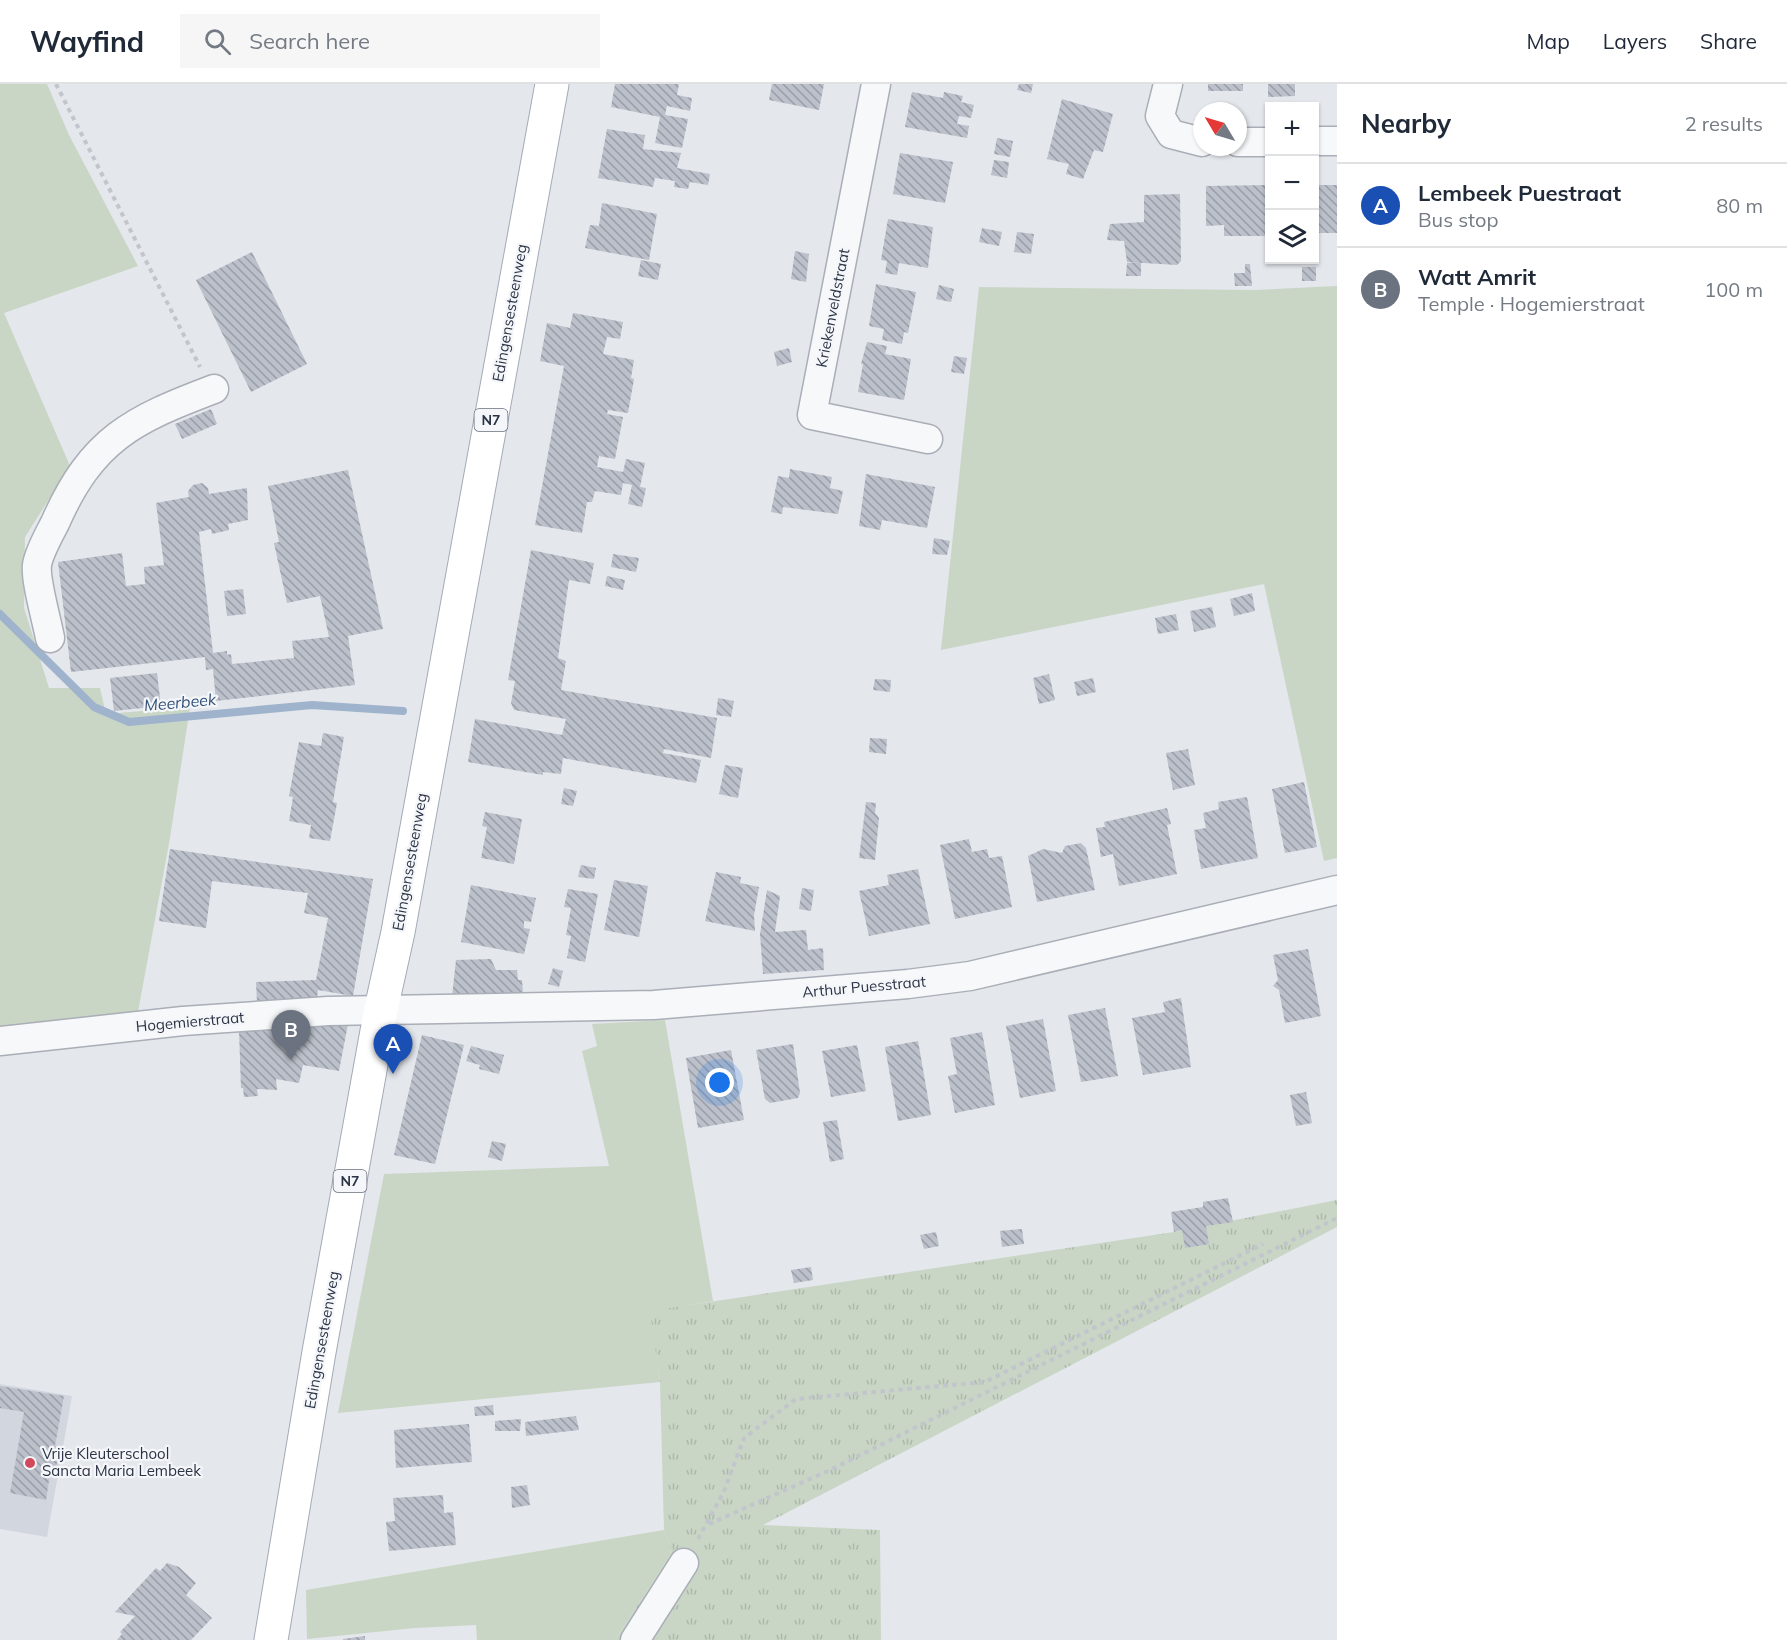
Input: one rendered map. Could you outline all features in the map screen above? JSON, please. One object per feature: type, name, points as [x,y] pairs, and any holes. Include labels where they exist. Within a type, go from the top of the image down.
[{"type":"main road","name":"Edingensesteenweg","points":[[271,1640],[381,1010],[398,932],[552,84]]},
{"type":"street","name":"Kriekenveldstraat","points":[[876,84],[812,415],[928,439]]},
{"type":"street","points":[[1168,84],[1160,116],[1171,134],[1193,140]]},
{"type":"street","points":[[1319,141],[1337,141]]},
{"type":"street","points":[[1247,142],[1265,142]]},
{"type":"street","points":[[50,638],[37,566],[80,472],[108,444],[138,420],[214,389]]},
{"type":"street","name":"Arthur Puesstraat","points":[[381,1010],[654,1005],[908,984],[970,976],[1337,890]]},
{"type":"street","name":"Hogemierstraat","points":[[0,1041],[183,1022],[381,1010]]},
{"type":"street","points":[[635,1640],[684,1563]]},
{"type":"path","points":[[56,84],[197,362],[214,389]]},
{"type":"path","points":[[1263,1244],[985,1382],[796,1398],[744,1438],[708,1525],[830,1470],[1337,1218]]},
{"type":"shaded area","name":"Vrije Kleuterschool Sancta Maria Lembeek","points":[[0,1384],[72,1396],[47,1537],[0,1529]]},
{"type":"green space","points":[[0,84],[47,84],[69,135],[138,266],[4,313],[70,466],[25,537],[24,608],[49,688],[100,688],[106,714],[190,707],[170,838],[138,1012],[0,1031]]},
{"type":"green space","points":[[1337,286],[1337,858],[1324,861],[1264,584],[941,650],[979,287],[1255,290]]},
{"type":"green space","points":[[665,1020],[713,1301],[651,1312],[660,1382],[338,1413],[384,1174],[609,1166],[582,1051],[597,1046],[592,1024]]},
{"type":"green space","points":[[1337,1200],[1337,1227],[763,1525],[880,1530],[881,1640],[615,1640],[672,1552],[664,1530],[660,1382],[650,1311],[1174,1232]]},
{"type":"green space","points":[[664,1530],[672,1552],[615,1640],[477,1640],[476,1625],[415,1628],[307,1639],[306,1590]]},
{"type":"building","points":[[615,84],[679,84],[677,95],[692,98],[690,111],[667,106],[665,115],[688,119],[682,148],[655,143],[660,117],[611,107]]},
{"type":"building","points":[[772,84],[824,84],[819,110],[769,100]]},
{"type":"building","points":[[1019,84],[1033,84],[1031,93],[1017,90]]},
{"type":"building","points":[[1208,84],[1243,84],[1243,91],[1208,91]]},
{"type":"building","points":[[1268,84],[1295,84],[1295,96],[1268,97]]},
{"type":"building","points":[[912,92],[943,98],[944,92],[963,96],[961,102],[974,105],[971,118],[959,116],[957,124],[969,126],[967,138],[905,127]]},
{"type":"building","points":[[1062,99],[1113,114],[1103,152],[1094,150],[1083,179],[1066,174],[1069,164],[1047,159]]},
{"type":"building","points":[[607,129],[645,135],[643,149],[681,153],[677,168],[710,174],[708,185],[690,182],[688,189],[674,187],[675,181],[655,178],[653,187],[598,178]]},
{"type":"building","points":[[997,138],[1013,141],[1010,157],[994,154]]},
{"type":"building","points":[[900,153],[953,162],[945,203],[893,194]]},
{"type":"building","points":[[994,160],[1009,162],[1007,178],[991,175]]},
{"type":"building","points":[[1265,185],[1265,236],[1224,236],[1224,225],[1206,226],[1206,186]]},
{"type":"building","points":[[1319,185],[1337,185],[1337,233],[1319,233]]},
{"type":"building","points":[[1180,194],[1181,261],[1177,265],[1127,262],[1124,241],[1107,240],[1110,224],[1144,222],[1144,195]]},
{"type":"building","points":[[602,203],[657,214],[649,260],[585,248],[590,225],[599,226]]},
{"type":"building","points":[[888,219],[933,227],[928,268],[899,263],[897,275],[885,273],[887,261],[881,260]]},
{"type":"building","points":[[982,228],[1002,232],[999,246],[979,242]]},
{"type":"building","points":[[1017,232],[1034,234],[1031,254],[1014,252]]},
{"type":"building","points":[[795,251],[809,254],[806,282],[791,279]]},
{"type":"building","points":[[252,252],[307,364],[251,392],[196,280]]},
{"type":"building","points":[[641,260],[661,264],[658,280],[638,276]]},
{"type":"building","points":[[1141,262],[1141,276],[1126,276],[1127,263]]},
{"type":"building","points":[[1245,264],[1250,264],[1252,286],[1235,286],[1234,273],[1245,273]]},
{"type":"building","points":[[1302,267],[1316,267],[1316,281],[1302,281]]},
{"type":"building","points":[[876,284],[916,292],[908,333],[904,332],[902,344],[882,340],[884,329],[869,326]]},
{"type":"building","points":[[939,285],[954,289],[951,302],[936,299]]},
{"type":"building","points":[[573,313],[623,322],[620,339],[607,337],[603,354],[634,360],[631,378],[634,379],[628,413],[608,410],[607,414],[623,417],[615,459],[599,456],[597,467],[623,472],[626,459],[645,463],[640,487],[646,488],[642,507],[628,504],[632,485],[623,483],[621,495],[595,491],[592,502],[587,502],[582,533],[535,525],[564,366],[540,361],[547,323],[570,328]]},
{"type":"building","points":[[867,342],[887,346],[885,354],[911,359],[904,400],[858,392],[863,364],[861,364]]},
{"type":"building","points":[[789,348],[792,362],[777,366],[774,352]]},
{"type":"building","points":[[954,356],[967,358],[964,374],[951,372]]},
{"type":"building","points":[[211,409],[217,424],[182,439],[175,424]]},
{"type":"building","points":[[790,469],[832,477],[830,488],[843,491],[838,514],[783,507],[782,514],[771,512],[778,476],[789,478]]},
{"type":"building","points":[[348,470],[383,629],[348,636],[355,685],[216,701],[213,669],[206,670],[205,657],[71,672],[58,562],[122,553],[126,586],[145,584],[144,567],[164,565],[156,503],[189,497],[188,491],[193,485],[202,483],[208,488],[209,494],[247,488],[248,520],[228,524],[229,530],[212,534],[211,529],[199,532],[213,653],[227,651],[227,655],[231,654],[232,664],[294,658],[292,641],[329,637],[320,596],[287,603],[274,543],[279,542],[268,486]]},
{"type":"building","points":[[866,474],[935,487],[927,528],[882,520],[880,530],[859,526]]},
{"type":"building","points":[[934,538],[950,541],[947,555],[932,554]]},
{"type":"building","points":[[531,550],[594,563],[590,584],[569,580],[558,658],[566,661],[561,690],[717,718],[711,758],[664,749],[663,753],[701,760],[696,783],[563,758],[561,774],[543,772],[543,775],[468,762],[475,719],[562,735],[566,719],[514,710],[511,703],[515,681],[508,680]]},
{"type":"building","points":[[613,554],[639,558],[636,572],[611,567]]},
{"type":"building","points":[[607,576],[625,580],[623,590],[605,586]]},
{"type":"building","points":[[243,589],[246,614],[227,616],[224,591]]},
{"type":"building","points":[[1252,593],[1255,611],[1234,616],[1230,599]]},
{"type":"building","points":[[1212,607],[1216,627],[1194,632],[1190,611]]},
{"type":"building","points":[[1176,614],[1179,630],[1158,634],[1155,618]]},
{"type":"building","points":[[157,673],[161,706],[114,711],[110,678]]},
{"type":"building","points":[[1049,674],[1055,700],[1039,704],[1033,678]]},
{"type":"building","points":[[1093,678],[1096,692],[1077,696],[1074,682]]},
{"type":"building","points":[[875,679],[891,680],[890,692],[873,690]]},
{"type":"building","points":[[718,698],[734,701],[731,717],[716,715]]},
{"type":"building","points":[[323,733],[344,737],[333,802],[337,803],[330,841],[309,838],[311,825],[289,821],[293,797],[289,796],[299,742],[321,746]]},
{"type":"building","points":[[870,738],[887,739],[886,754],[869,752]]},
{"type":"building","points":[[1188,749],[1195,785],[1173,790],[1166,753]]},
{"type":"building","points":[[725,765],[743,768],[738,798],[719,794]]},
{"type":"building","points":[[1304,782],[1317,847],[1285,853],[1272,789]]},
{"type":"building","points":[[564,788],[577,791],[573,806],[561,804]]},
{"type":"building","points":[[1247,797],[1258,858],[1201,869],[1194,830],[1206,828],[1203,813],[1219,809],[1218,802]]},
{"type":"building","points":[[866,802],[876,803],[875,813],[879,818],[875,860],[859,858]]},
{"type":"building","points":[[1167,808],[1171,824],[1167,825],[1177,874],[1119,886],[1113,854],[1101,857],[1096,828],[1105,827],[1104,822]]},
{"type":"building","points":[[485,812],[522,819],[514,864],[481,858],[487,827],[482,826]]},
{"type":"building","points":[[969,839],[972,852],[987,849],[989,858],[1002,856],[1012,907],[955,919],[940,845]]},
{"type":"building","points":[[1081,843],[1086,848],[1095,890],[1037,902],[1028,856],[1043,849],[1062,853],[1065,846]]},
{"type":"building","points":[[170,849],[373,879],[353,996],[318,990],[317,998],[257,1002],[256,982],[316,980],[328,918],[304,913],[308,893],[212,881],[206,928],[159,921]]},
{"type":"building","points":[[581,865],[596,868],[594,879],[578,877]]},
{"type":"building","points":[[918,869],[930,924],[869,936],[859,891],[889,885],[887,875]]},
{"type":"building","points":[[716,872],[741,877],[740,883],[759,887],[754,915],[755,931],[705,921]]},
{"type":"building","points":[[614,880],[648,886],[639,937],[604,930]]},
{"type":"building","points":[[471,885],[536,898],[531,922],[524,921],[524,928],[530,929],[524,954],[461,942]]},
{"type":"building","points":[[802,888],[814,890],[811,911],[799,909]]},
{"type":"building","points":[[568,889],[598,894],[585,962],[567,958],[571,936],[566,935],[571,908],[564,907]]},
{"type":"building","points":[[767,890],[780,896],[775,932],[806,930],[808,950],[823,948],[824,970],[763,974],[760,934]]},
{"type":"building","points":[[1308,949],[1321,1016],[1285,1023],[1279,990],[1273,986],[1278,980],[1273,955]]},
{"type":"building","points":[[491,959],[496,970],[517,970],[518,980],[522,980],[523,993],[452,997],[456,960]]},
{"type":"building","points":[[553,968],[563,971],[559,987],[548,984]]},
{"type":"building","points":[[1181,998],[1191,1067],[1143,1075],[1132,1018],[1165,1012],[1163,1002]]},
{"type":"building","points":[[1105,1008],[1118,1076],[1081,1082],[1068,1015]]},
{"type":"building","points":[[1043,1019],[1056,1091],[1020,1098],[1006,1026]]},
{"type":"building","points":[[348,1024],[339,1071],[303,1065],[299,1083],[276,1079],[277,1090],[257,1089],[258,1096],[244,1097],[243,1088],[241,1088],[239,1031]]},
{"type":"building","points":[[982,1032],[995,1105],[955,1113],[948,1076],[957,1074],[950,1038]]},
{"type":"building","points":[[422,1035],[464,1045],[435,1164],[394,1155]]},
{"type":"building","points":[[918,1041],[931,1115],[898,1121],[885,1047]]},
{"type":"building","points":[[793,1044],[800,1093],[798,1098],[770,1103],[765,1099],[756,1050]]},
{"type":"building","points":[[857,1045],[866,1091],[831,1097],[822,1051]]},
{"type":"building","points":[[471,1046],[504,1055],[499,1074],[479,1069],[480,1065],[466,1061]]},
{"type":"building","points":[[731,1050],[744,1120],[698,1128],[686,1058]]},
{"type":"building","points":[[1306,1092],[1312,1123],[1296,1126],[1290,1095]]},
{"type":"building","points":[[837,1120],[844,1159],[830,1162],[823,1122]]},
{"type":"building","points":[[492,1141],[506,1144],[502,1161],[488,1157]]},
{"type":"building","points":[[1228,1198],[1233,1222],[1206,1226],[1209,1244],[1185,1248],[1182,1230],[1174,1232],[1171,1212],[1203,1207],[1203,1202]]},
{"type":"building","points":[[1022,1229],[1024,1244],[1002,1247],[1000,1231]]},
{"type":"building","points":[[936,1232],[939,1246],[924,1249],[920,1235]]},
{"type":"building","points":[[811,1267],[813,1280],[794,1283],[791,1270]]},
{"type":"building","points":[[0,1386],[64,1396],[55,1446],[60,1447],[56,1467],[51,1467],[46,1500],[10,1493],[24,1412],[0,1408]]},
{"type":"building","points":[[493,1405],[494,1415],[475,1416],[474,1407]]},
{"type":"building","points":[[576,1416],[579,1430],[526,1436],[525,1422]]},
{"type":"building","points":[[521,1419],[520,1431],[495,1431],[495,1421]]},
{"type":"building","points":[[469,1424],[472,1462],[396,1468],[394,1430]]},
{"type":"building","points":[[527,1485],[530,1505],[512,1508],[511,1487]]},
{"type":"building","points":[[443,1495],[444,1513],[453,1512],[456,1545],[389,1551],[386,1522],[395,1521],[393,1498]]},
{"type":"building","points":[[167,1563],[179,1567],[196,1583],[186,1595],[212,1618],[191,1640],[117,1640],[122,1634],[120,1632],[135,1616],[115,1612],[156,1568],[160,1571]]},
{"type":"building","points":[[365,1636],[365,1640],[343,1640],[343,1639]]},
{"type":"waterway","name":"Meerbeek","points":[[0,614],[94,707],[129,722],[312,705],[403,711]]},
{"type":"place","name":"Watt Amrit","points":[[291,1060]]},
{"type":"place","name":"Lembeek Puestraat","points":[[393,1074]]},
{"type":"place","name":"Vrije Kleuterschool Sancta Maria Lembeek","points":[[30,1463]]}]
